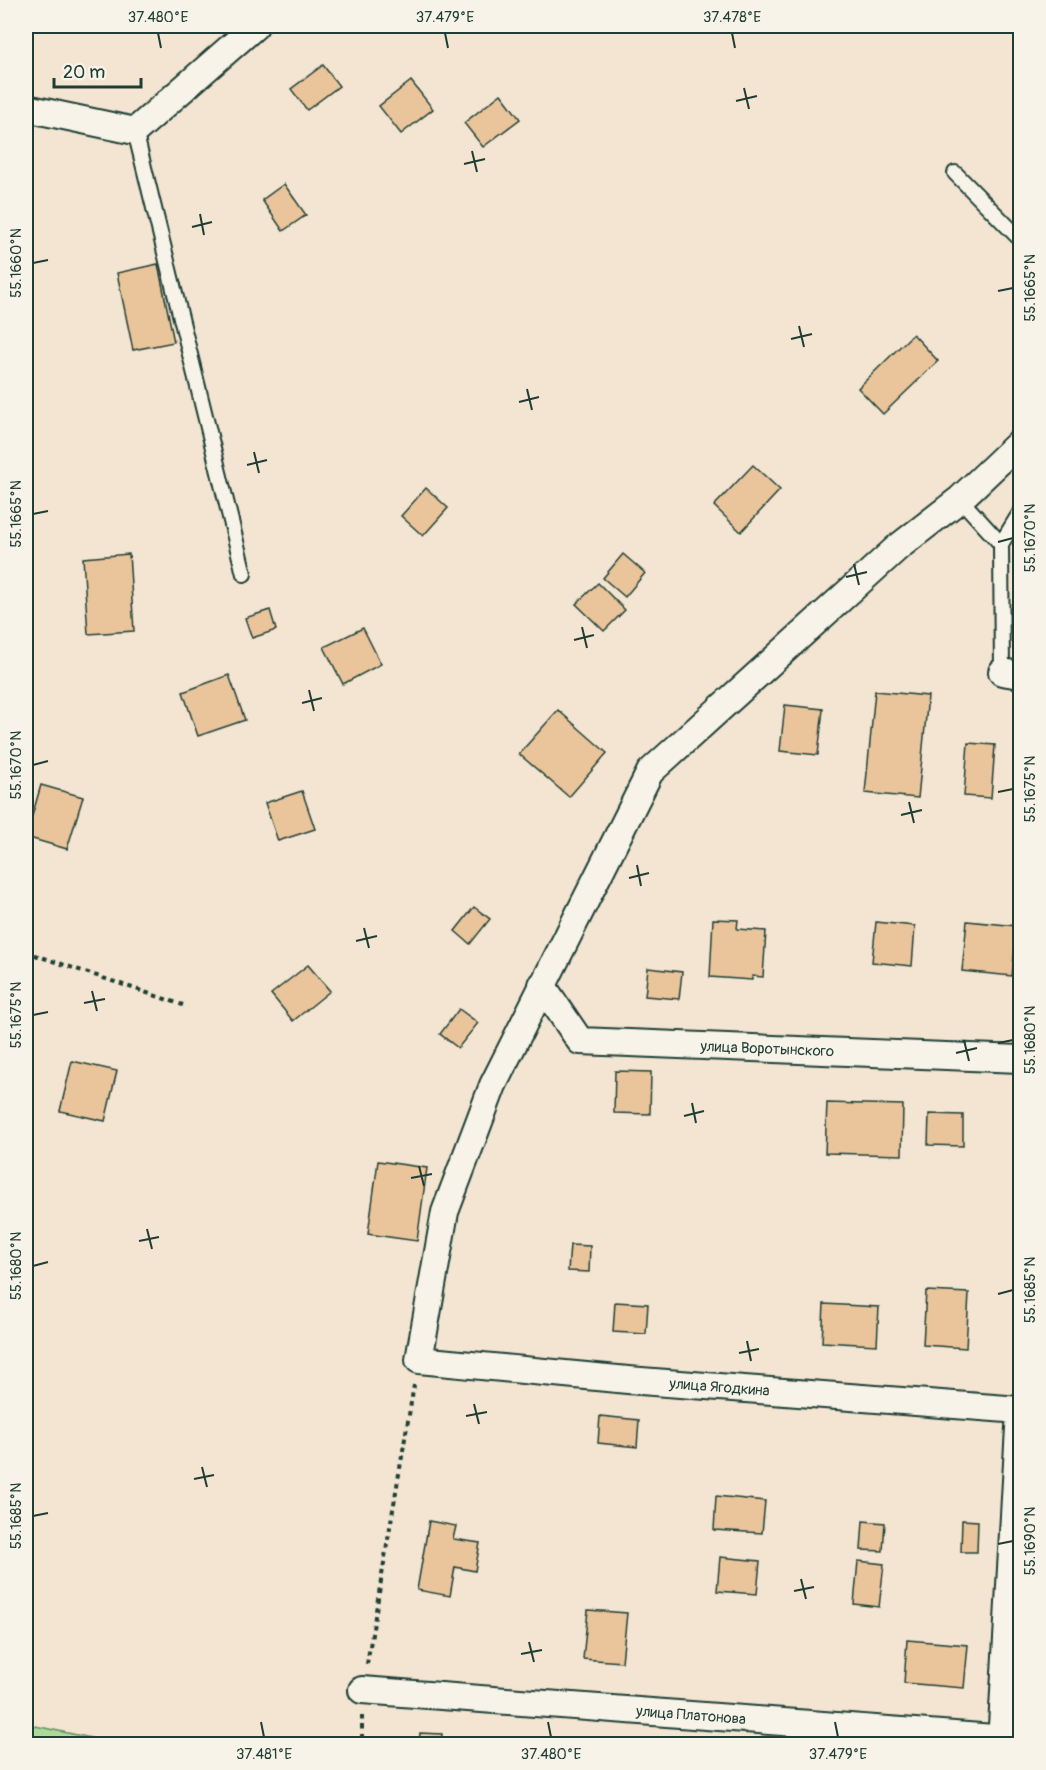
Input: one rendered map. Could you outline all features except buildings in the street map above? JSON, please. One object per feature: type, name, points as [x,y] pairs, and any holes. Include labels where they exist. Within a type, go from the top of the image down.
[{"type":"street","points":[[26,108],[135,131],[255,26]]},
{"type":"street","points":[[418,1360],[445,1212],[493,1084],[650,772],[897,548],[960,499],[1020,442]]},
{"type":"street","name":"улица Воротынского","points":[[542,986],[580,1041],[1020,1059]]},
{"type":"street","name":"улица Ягодкина","points":[[418,1360],[640,1381],[1020,1410]]},
{"type":"street","points":[[1008,1741],[1020,1410]]},
{"type":"street","name":"улица Платонова","points":[[362,1690],[1008,1741]]},
{"type":"lane","points":[[135,131],[244,574]]},
{"type":"lane","points":[[956,173],[1020,239]]},
{"type":"lane","points":[[960,499],[1001,544]]},
{"type":"lane","points":[[1011,673],[1001,544],[1020,513]]},
{"type":"path","points":[[26,952],[183,1005]]},
{"type":"path","points":[[362,1744],[362,1690],[418,1360]]},
{"type":"green space","points":[[26,1724],[119,1744],[26,1744]]}]
